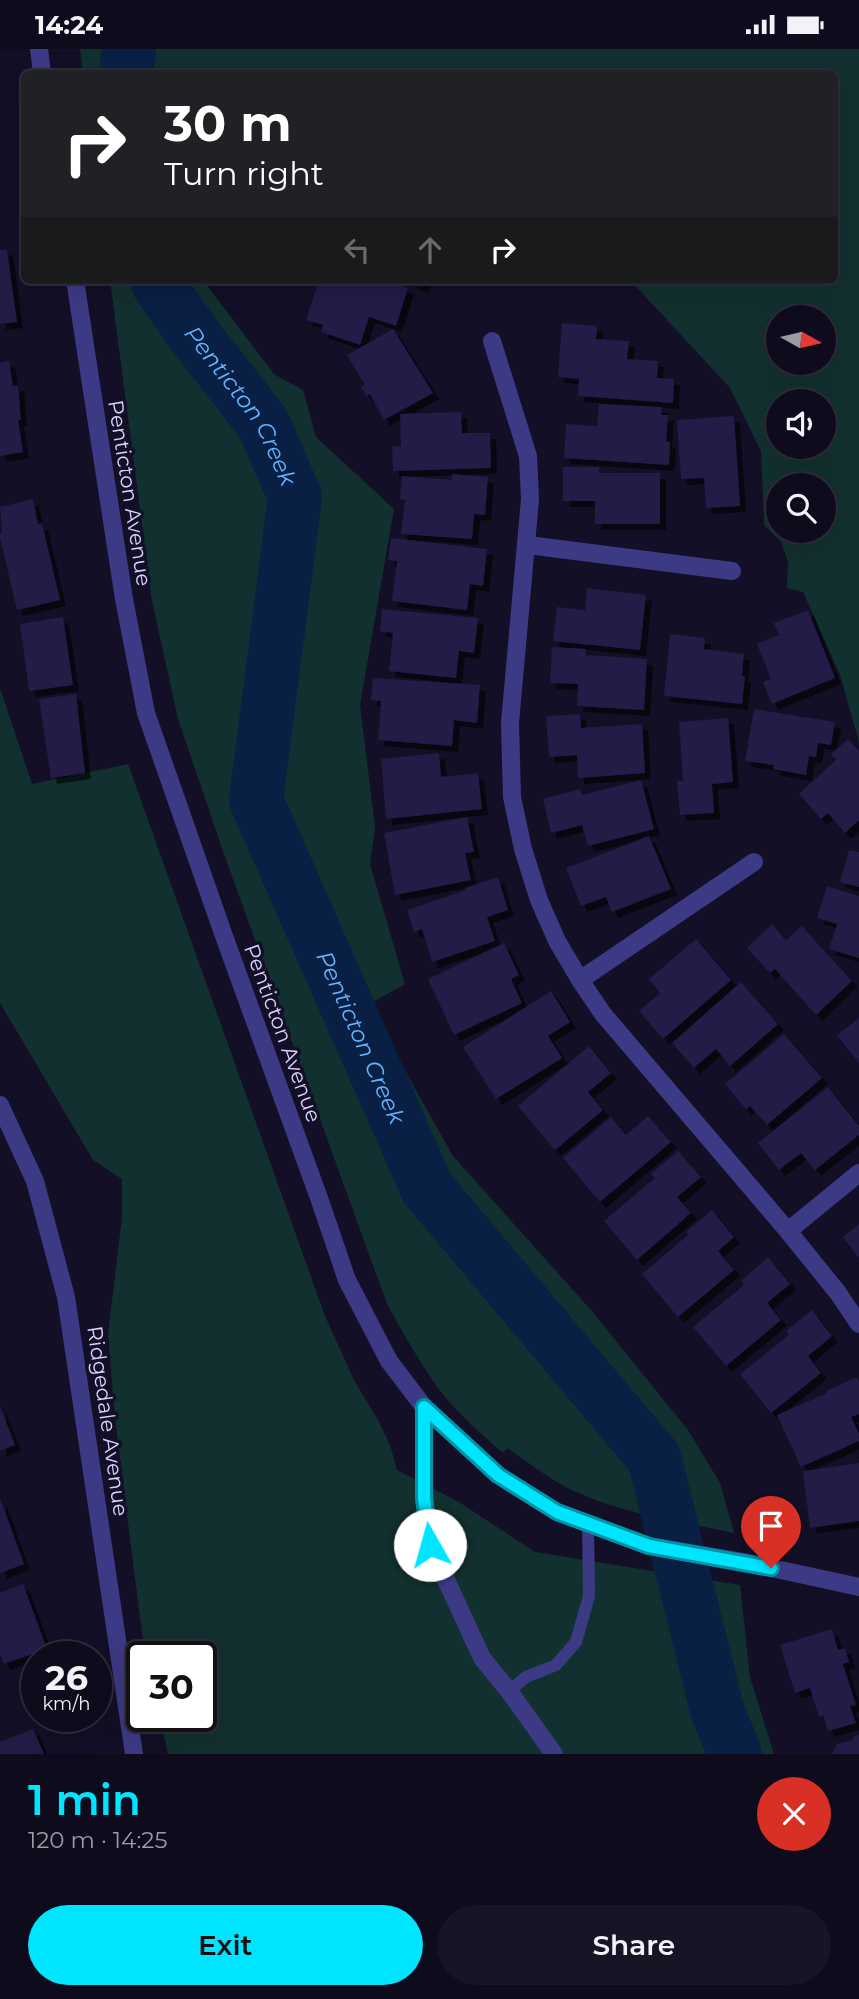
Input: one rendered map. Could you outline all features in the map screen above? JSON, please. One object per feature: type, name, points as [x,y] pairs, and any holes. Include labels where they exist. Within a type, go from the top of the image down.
[{"type":"street","points":[[39,49],[42,70]]},
{"type":"street","name":"Penticton Avenue","points":[[76,284],[124,599],[146,713],[347,1280],[389,1361],[424,1407],[498,1475],[557,1512],[649,1546],[744,1562],[859,1587]]},
{"type":"street","points":[[492,341],[528,456],[530,499],[527,545],[510,723],[512,797],[523,849],[539,900],[557,941],[603,1014],[788,1231],[838,1293],[859,1324]]},
{"type":"street","points":[[527,545],[732,571]]},
{"type":"street","points":[[580,981],[754,862]]},
{"type":"street","name":"Ridgedale Avenue","points":[[0,1105],[35,1181],[66,1297],[134,1754]]},
{"type":"street","points":[[788,1231],[859,1173]]},
{"type":"street","points":[[424,1407],[424,1498],[430,1545],[482,1658],[554,1754]]},
{"type":"lane","points":[[509,1691],[526,1677],[556,1665],[576,1642],[589,1596],[588,1523]]},
{"type":"green space","points":[[80,49],[859,49],[859,742],[840,675],[803,592],[787,588],[788,562],[781,543],[836,543],[836,473],[766,473],[766,527],[761,451],[730,388],[634,284],[838,284],[838,70],[83,70]]},
{"type":"green space","points":[[111,284],[206,284],[274,374],[303,390],[316,437],[394,509],[360,705],[375,827],[370,864],[405,984],[368,1005],[453,1156],[591,1310],[688,1430],[720,1483],[734,1533],[637,1513],[599,1501],[561,1484],[507,1448],[503,1453],[460,1414],[438,1388],[411,1347],[387,1304],[225,857],[178,719],[152,601]]},
{"type":"green space","points":[[0,688],[32,784],[128,764],[325,1316],[355,1382],[390,1445],[397,1470],[459,1502],[535,1552],[740,1585],[750,1677],[774,1754],[168,1754],[163,1732],[217,1732],[217,1641],[144,1641],[142,1633],[115,1419],[108,1334],[122,1217],[122,1179],[93,1160],[0,1003]]},
{"type":"building","points":[[7,249],[17,322],[0,324],[0,250]]},
{"type":"building","points":[[318,284],[396,284],[408,288],[396,326],[369,317],[360,345],[321,332],[323,325],[306,320]]},
{"type":"building","points":[[562,323],[597,326],[596,339],[629,341],[627,359],[658,361],[657,378],[674,379],[673,403],[578,396],[579,379],[558,377]]},
{"type":"building","points":[[393,329],[433,393],[384,420],[370,394],[366,396],[361,387],[365,385],[347,355]]},
{"type":"building","points":[[9,361],[13,386],[18,385],[21,420],[18,420],[23,452],[0,456],[0,363]]},
{"type":"building","points":[[599,404],[662,407],[661,415],[668,415],[666,441],[670,442],[669,465],[564,458],[566,424],[597,426]]},
{"type":"building","points":[[461,412],[462,433],[490,433],[491,468],[393,471],[392,446],[401,446],[400,414]]},
{"type":"building","points":[[734,416],[740,506],[706,508],[704,478],[681,479],[677,420]]},
{"type":"building","points":[[563,467],[599,467],[599,473],[660,473],[660,524],[595,524],[595,501],[563,501]]},
{"type":"building","points":[[452,474],[488,477],[485,515],[474,514],[472,539],[401,534],[405,500],[400,499],[402,476],[452,480]]},
{"type":"building","points":[[33,499],[38,524],[42,523],[60,600],[17,610],[0,538],[0,507]]},
{"type":"building","points":[[391,538],[487,549],[483,586],[470,584],[467,610],[392,601],[397,561],[388,560]]},
{"type":"building","points":[[587,588],[646,595],[640,650],[553,641],[557,607],[585,610]]},
{"type":"building","points":[[382,609],[478,618],[474,653],[459,651],[456,678],[389,671],[393,633],[380,631]]},
{"type":"building","points":[[808,610],[835,678],[772,704],[763,682],[771,679],[757,644],[779,635],[774,623]]},
{"type":"building","points":[[63,617],[73,685],[29,691],[20,624]]},
{"type":"building","points":[[670,634],[705,638],[704,649],[744,654],[742,704],[664,696]]},
{"type":"building","points":[[552,647],[586,649],[586,655],[647,659],[644,710],[577,706],[578,684],[550,683]]},
{"type":"building","points":[[373,678],[480,685],[477,723],[454,720],[452,746],[378,740],[381,701],[371,700]]},
{"type":"building","points":[[76,694],[85,773],[51,778],[39,699]]},
{"type":"building","points":[[754,709],[835,722],[831,745],[818,743],[816,757],[809,756],[806,775],[773,769],[774,765],[745,761]]},
{"type":"building","points":[[580,714],[581,728],[642,724],[645,773],[578,778],[577,755],[549,757],[546,716]]},
{"type":"building","points":[[728,718],[733,782],[712,784],[714,813],[680,815],[677,781],[683,781],[679,722]]},
{"type":"building","points":[[848,739],[859,751],[859,820],[845,833],[828,813],[821,819],[799,794],[836,760],[831,754]]},
{"type":"building","points":[[439,753],[441,777],[478,773],[482,809],[386,819],[381,759]]},
{"type":"building","points":[[641,780],[654,829],[588,846],[582,825],[551,833],[543,799],[580,789],[582,795]]},
{"type":"building","points":[[467,817],[474,852],[465,853],[471,880],[395,895],[384,833]]},
{"type":"building","points":[[649,836],[671,889],[612,912],[606,897],[581,906],[566,868]]},
{"type":"building","points":[[849,850],[859,852],[859,887],[840,882]]},
{"type":"building","points":[[498,877],[508,910],[487,917],[495,941],[432,962],[422,929],[414,932],[407,910]]},
{"type":"building","points":[[827,886],[859,896],[859,958],[829,949],[837,924],[817,918]]},
{"type":"building","points":[[772,924],[786,940],[802,926],[852,981],[816,1015],[775,969],[770,973],[747,948]]},
{"type":"building","points":[[696,939],[731,980],[663,1039],[639,1011],[660,993],[649,979]]},
{"type":"building","points":[[504,943],[519,975],[511,979],[522,1003],[454,1035],[428,979]]},
{"type":"building","points":[[741,982],[778,1024],[730,1066],[716,1049],[694,1068],[672,1043]]},
{"type":"building","points":[[551,991],[570,1022],[548,1036],[562,1058],[496,1099],[463,1047]]},
{"type":"building","points":[[859,1018],[859,1063],[837,1035]]},
{"type":"building","points":[[784,1034],[822,1078],[767,1125],[750,1106],[746,1109],[725,1084]]},
{"type":"building","points":[[589,1046],[611,1073],[588,1092],[603,1110],[555,1150],[518,1106]]},
{"type":"building","points":[[828,1087],[859,1126],[859,1135],[815,1170],[801,1153],[779,1170],[758,1143]]},
{"type":"building","points":[[648,1116],[671,1142],[600,1202],[563,1158],[611,1117],[626,1135]]},
{"type":"building","points":[[678,1151],[701,1177],[677,1197],[691,1213],[637,1260],[604,1221],[655,1178],[651,1174]]},
{"type":"building","points":[[712,1210],[734,1237],[718,1251],[734,1270],[678,1317],[642,1274],[688,1235],[686,1232]]},
{"type":"building","points":[[859,1224],[859,1258],[843,1237]]},
{"type":"building","points":[[768,1257],[790,1284],[767,1303],[781,1320],[726,1366],[693,1327],[744,1285],[741,1281]]},
{"type":"building","points":[[812,1310],[832,1336],[808,1356],[821,1373],[771,1413],[740,1374],[789,1335],[786,1331]]},
{"type":"building","points":[[857,1377],[859,1414],[851,1417],[859,1434],[859,1441],[801,1467],[777,1415]]},
{"type":"building","points":[[0,1406],[15,1445],[0,1451]]},
{"type":"building","points":[[859,1463],[859,1521],[810,1528],[803,1471]]},
{"type":"building","points":[[0,1498],[24,1564],[0,1573]]},
{"type":"building","points":[[23,1584],[44,1641],[21,1641],[21,1658],[4,1664],[0,1654],[0,1593]]},
{"type":"building","points":[[832,1629],[838,1650],[845,1648],[849,1662],[843,1664],[856,1705],[850,1706],[856,1723],[828,1731],[823,1715],[819,1717],[810,1688],[795,1693],[780,1645]]},
{"type":"building","points":[[25,1732],[34,1732],[44,1754],[0,1754],[0,1742]]},
{"type":"building","points":[[859,1735],[859,1754],[832,1754],[837,1744],[853,1740],[854,1736]]},
{"type":"waterway","name":"Penticton Creek","points":[[126,70],[129,49]]},
{"type":"waterway","name":"Penticton Creek","points":[[159,284],[195,336],[263,423],[295,497],[256,800],[427,1188],[654,1458],[717,1710],[735,1754]]},
{"type":"route","points":[[430,1545],[424,1498],[424,1407],[498,1475],[557,1512],[649,1546],[771,1568]]}]
